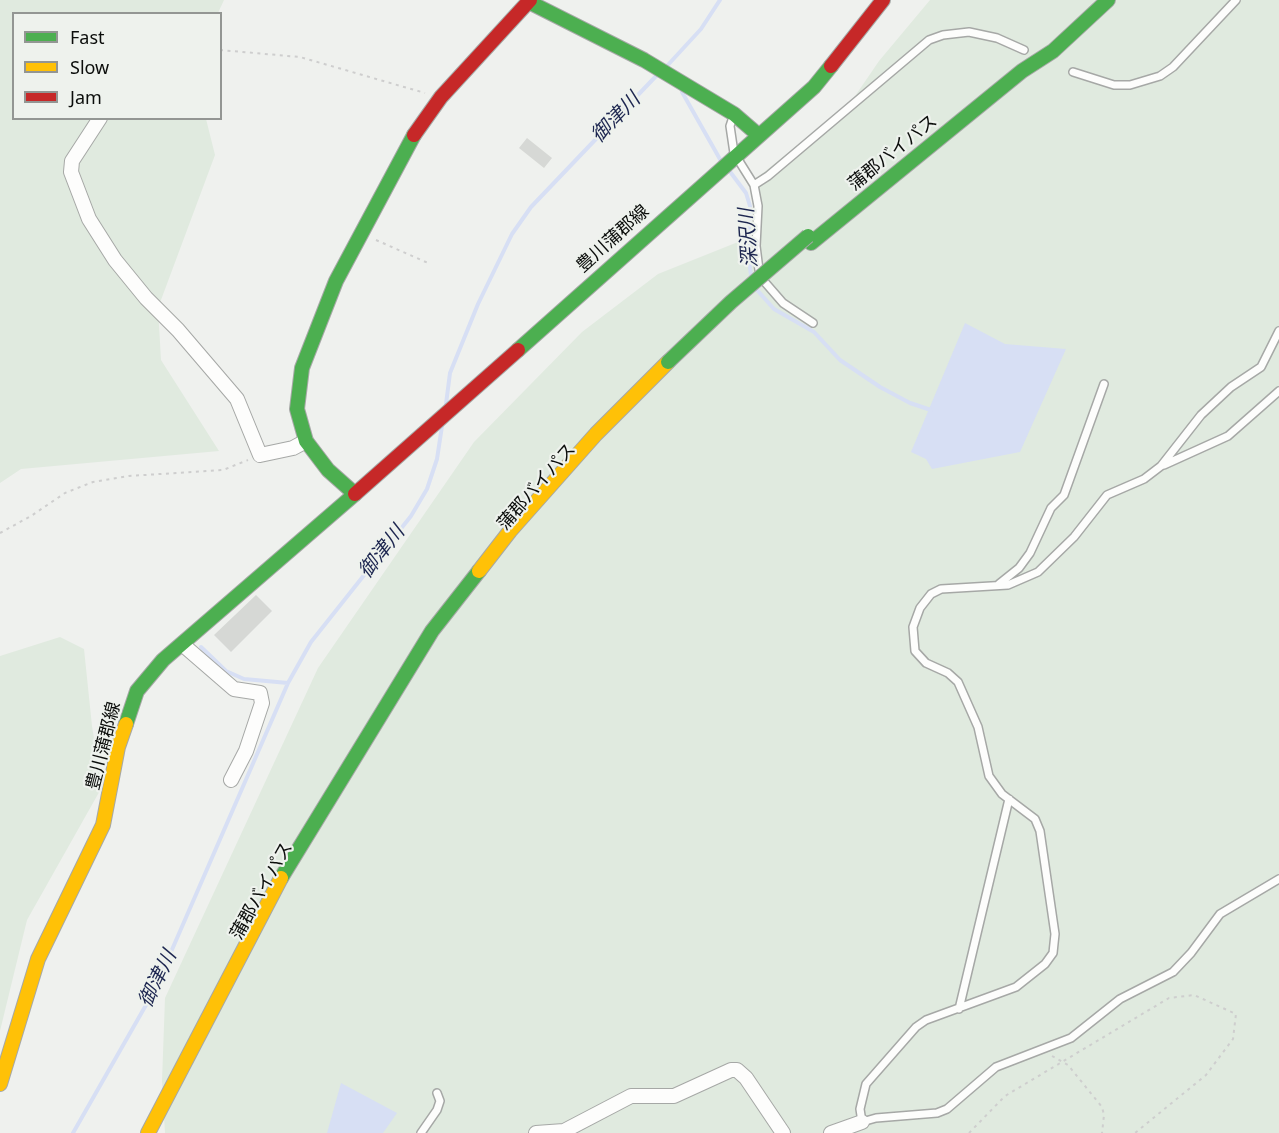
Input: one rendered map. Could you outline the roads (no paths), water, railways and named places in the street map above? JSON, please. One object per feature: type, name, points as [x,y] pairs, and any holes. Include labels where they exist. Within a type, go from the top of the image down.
[{"type":"main road","name":"豊川蒲郡線","points":[[0,1084],[38,959],[104,825],[118,747],[129,709],[147,677],[814,87],[883,0]]},
{"type":"main road","name":"蒲郡バイパス","points":[[148,1133],[296,850],[432,631],[510,531],[596,434],[671,364],[810,239],[1094,0]]},
{"type":"main road","name":"蒲郡バイパス","points":[[810,239],[1022,71],[1053,51],[1108,0]]},
{"type":"main road","points":[[1088,20],[1114,0]]},
{"type":"main road","points":[[355,494],[328,471],[306,441],[297,409],[302,368],[336,281],[360,232],[413,137],[441,97],[530,1],[644,60],[734,114],[756,133]]},
{"type":"main road","name":"蒲郡バイパス","points":[[155,1133],[273,906],[335,797],[391,710],[463,604],[510,544],[671,364]]},
{"type":"street","points":[[98,120],[72,161],[71,172],[89,219],[115,260],[237,399],[260,455],[293,448],[306,441]]},
{"type":"street","points":[[182,644],[234,688],[260,693],[262,703],[246,751],[231,780]]},
{"type":"street","points":[[536,1133],[564,1131],[631,1096],[674,1096],[731,1070],[737,1070],[746,1078],[783,1133]]},
{"type":"street","points":[[831,1133],[862,1122]]},
{"type":"lane","points":[[1073,72],[1114,85],[1130,85],[1160,76],[1173,67],[1236,0]]},
{"type":"lane","points":[[754,185],[768,176],[929,40],[943,35],[969,32],[997,38],[1024,50]]},
{"type":"lane","points":[[734,114],[730,126],[734,153],[754,185],[758,206],[757,255],[762,278],[767,288],[783,303],[813,323]]},
{"type":"lane","points":[[1161,466],[1201,415],[1231,387],[1262,367],[1279,331]]},
{"type":"lane","points":[[994,587],[1019,568],[1030,553],[1051,508],[1064,495],[1104,384]]},
{"type":"lane","points":[[1279,391],[1228,436],[1161,466],[1144,479],[1107,495],[1074,537],[1038,572],[1020,582],[994,587],[941,589],[931,594],[917,616],[913,627],[914,642],[920,658],[948,673],[958,682],[978,727],[989,776],[1010,799],[1035,819],[1040,831],[1054,925],[1053,953],[1040,968],[1016,987],[920,1023],[877,1070],[863,1090],[862,1122],[876,1118],[936,1113],[947,1109],[996,1067],[1071,1038],[1120,999],[1173,972],[1197,946],[1220,914],[1279,879]]},
{"type":"lane","points":[[958,1009],[1010,799]]},
{"type":"lane","points":[[421,1133],[440,1101],[437,1093]]},
{"type":"water","points":[[965,323],[1005,344],[1066,349],[1020,452],[932,469],[926,459],[911,452]]},
{"type":"water","points":[[341,1083],[397,1113],[383,1133],[327,1133]]},
{"type":"waterway","name":"御津川","points":[[666,67],[701,29],[720,0]]},
{"type":"waterway","name":"御津川","points":[[446,404],[450,373],[478,304],[512,234],[531,207],[658,74]]},
{"type":"waterway","name":"深沢川","points":[[682,92],[721,161]]},
{"type":"waterway","name":"深沢川","points":[[728,169],[746,193],[750,206],[748,254],[751,275]]},
{"type":"waterway","name":"深沢川","points":[[757,290],[774,309],[814,332],[840,360],[880,387],[910,403],[931,410]]},
{"type":"waterway","name":"御津川","points":[[73,1133],[154,991],[288,683],[311,642],[411,516],[427,489],[437,459],[442,426]]},
{"type":"waterway","points":[[201,647],[226,671],[244,679],[288,683]]}]
